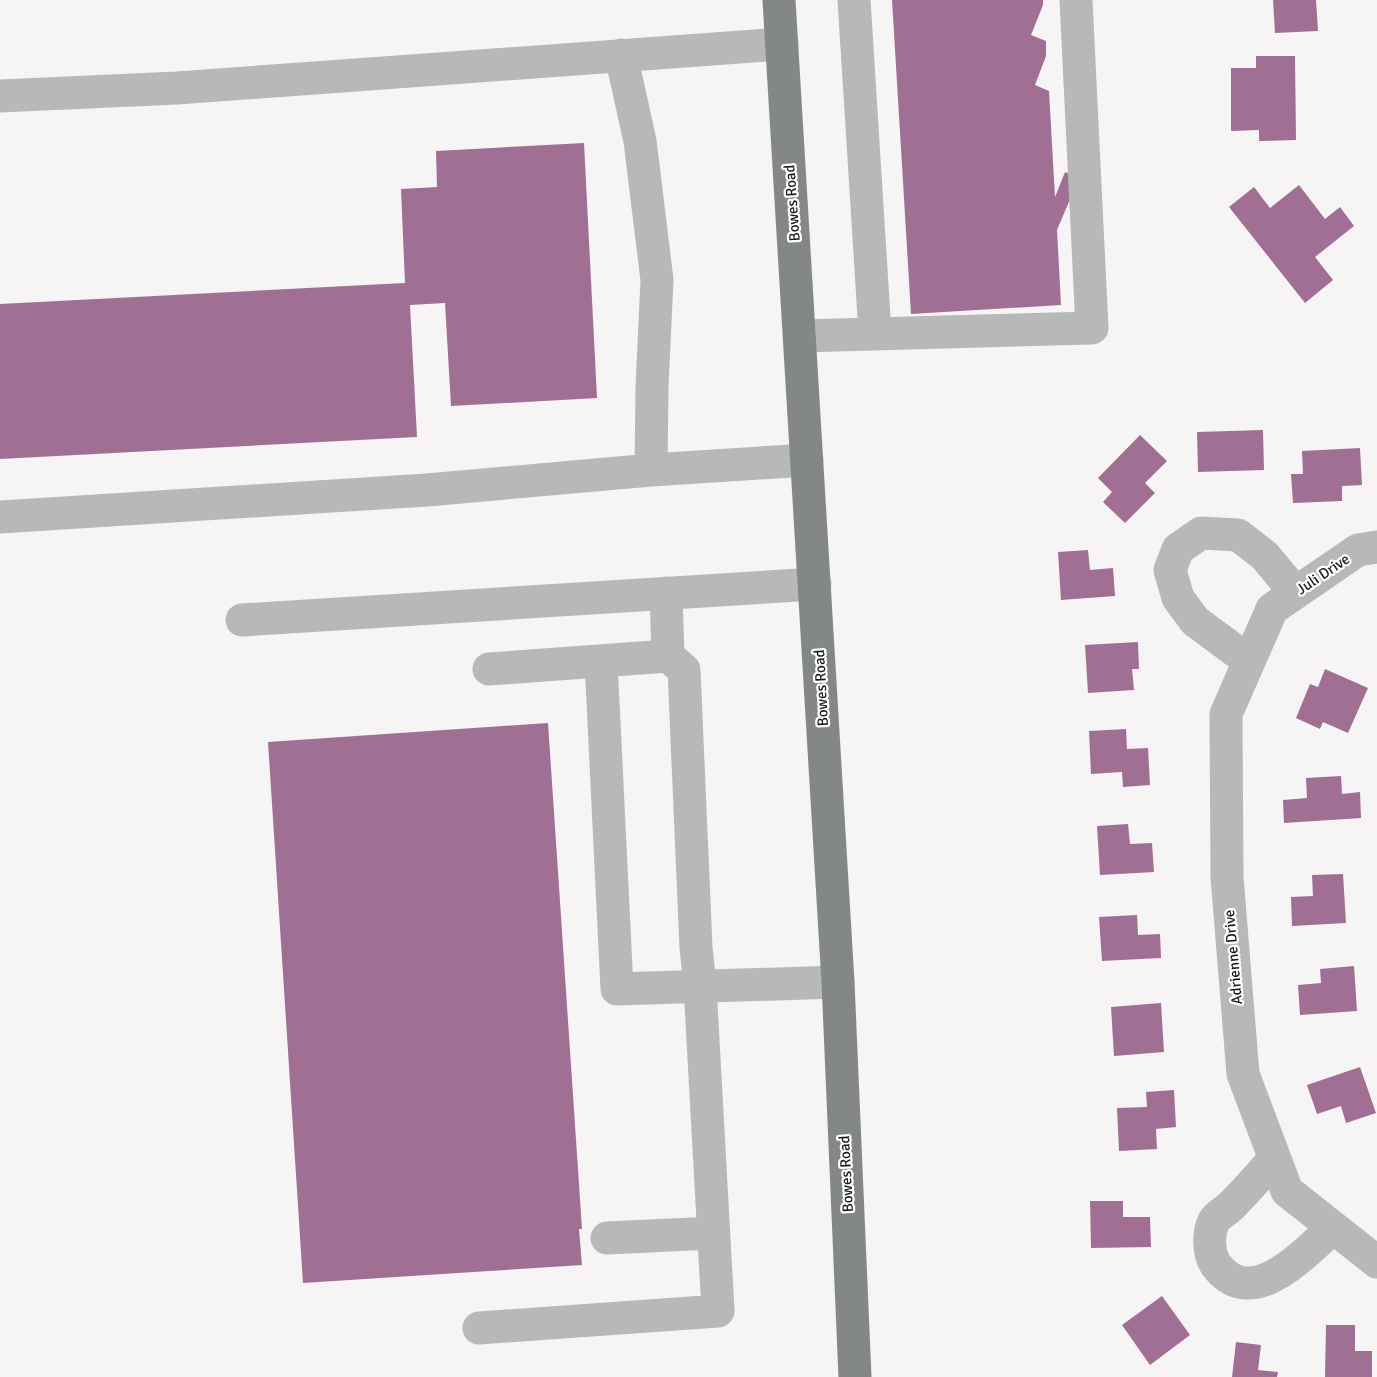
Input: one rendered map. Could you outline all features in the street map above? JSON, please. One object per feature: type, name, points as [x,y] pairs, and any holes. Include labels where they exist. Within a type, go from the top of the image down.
[{"type":"main road","name":"Bowes Road","points":[[779,0],[838,982],[855,1377]]},
{"type":"street","points":[[854,0],[875,333]]},
{"type":"street","points":[[800,336],[1092,328],[1076,0]]},
{"type":"street","points":[[0,96],[177,88],[782,44]]},
{"type":"street","points":[[621,55],[640,141],[657,280],[651,470]]},
{"type":"street","points":[[0,517],[427,489],[651,470],[807,460]]},
{"type":"street","points":[[1249,662],[1195,621],[1178,598],[1170,570],[1179,549],[1201,533],[1238,535],[1265,556],[1283,600]]},
{"type":"street","name":"Juli Drive","points":[[1283,600],[1358,550],[1377,547]]},
{"type":"street","points":[[242,620],[815,584]]},
{"type":"street","points":[[666,593],[668,656]]},
{"type":"street","name":"Adrienne Drive","points":[[1283,600],[1249,662],[1226,714],[1227,877],[1243,1074],[1287,1191],[1377,1262]]},
{"type":"street","points":[[479,1328],[718,1311],[696,946],[684,670],[668,656],[489,669]]},
{"type":"street","points":[[601,661],[616,989],[838,982]]},
{"type":"street","points":[[1274,1159],[1237,1200],[1214,1219],[1209,1243],[1216,1264],[1235,1281],[1259,1283],[1284,1270],[1333,1228]]},
{"type":"street","points":[[607,1238],[713,1233]]},
{"type":"building","points":[[892,0],[1043,0],[1031,35],[1046,41],[1046,56],[1035,85],[1049,91],[1055,197],[1065,172],[1079,178],[1057,230],[1061,305],[911,314]]},
{"type":"building","points":[[1273,0],[1316,0],[1318,31],[1275,33]]},
{"type":"building","points":[[1256,56],[1295,56],[1296,140],[1259,141],[1259,130],[1231,131],[1231,68],[1256,68]]},
{"type":"building","points":[[584,143],[597,398],[451,406],[445,303],[410,305],[417,437],[0,459],[0,304],[405,283],[401,189],[437,187],[436,151]]},
{"type":"building","points":[[1299,185],[1325,219],[1340,207],[1354,226],[1315,257],[1333,280],[1305,303],[1229,207],[1254,187],[1270,208]]},
{"type":"building","points":[[1263,430],[1264,470],[1198,472],[1197,432]]},
{"type":"building","points":[[1140,435],[1167,461],[1145,483],[1155,493],[1125,523],[1103,502],[1112,492],[1098,478]]},
{"type":"building","points":[[1360,448],[1362,485],[1342,486],[1342,501],[1293,503],[1291,474],[1303,474],[1302,451]]},
{"type":"building","points":[[1088,550],[1090,570],[1113,568],[1115,596],[1061,600],[1058,552]]},
{"type":"building","points":[[1138,642],[1139,669],[1132,669],[1134,690],[1088,693],[1085,645]]},
{"type":"building","points":[[1325,669],[1368,688],[1348,733],[1323,722],[1320,729],[1296,718],[1310,684],[1318,687]]},
{"type":"building","points":[[548,723],[582,1229],[579,1229],[582,1265],[303,1283],[268,742]]},
{"type":"building","points":[[1126,729],[1127,749],[1148,748],[1150,785],[1123,787],[1122,772],[1091,774],[1089,731]]},
{"type":"building","points":[[1341,776],[1342,794],[1360,792],[1361,818],[1284,823],[1283,800],[1307,798],[1306,778]]},
{"type":"building","points":[[1128,824],[1130,844],[1152,843],[1154,872],[1100,875],[1097,826]]},
{"type":"building","points":[[1343,874],[1346,923],[1292,926],[1291,897],[1313,896],[1312,875]]},
{"type":"building","points":[[1137,915],[1138,935],[1160,934],[1161,958],[1102,961],[1099,917]]},
{"type":"building","points":[[1354,966],[1357,1011],[1300,1015],[1298,985],[1321,983],[1320,969]]},
{"type":"building","points":[[1161,1003],[1164,1052],[1114,1056],[1111,1007]]},
{"type":"building","points":[[1360,1067],[1376,1113],[1346,1123],[1341,1106],[1317,1114],[1307,1085]]},
{"type":"building","points":[[1174,1090],[1176,1127],[1156,1129],[1157,1149],[1119,1151],[1117,1108],[1147,1107],[1146,1092]]},
{"type":"building","points":[[1090,1201],[1123,1201],[1123,1217],[1150,1217],[1151,1247],[1091,1248]]},
{"type":"building","points":[[1162,1296],[1190,1335],[1150,1365],[1122,1325]]},
{"type":"building","points":[[1326,1325],[1355,1325],[1355,1351],[1372,1351],[1372,1377],[1325,1377]]},
{"type":"building","points":[[1236,1342],[1261,1345],[1258,1370],[1278,1372],[1277,1377],[1232,1377]]}]
